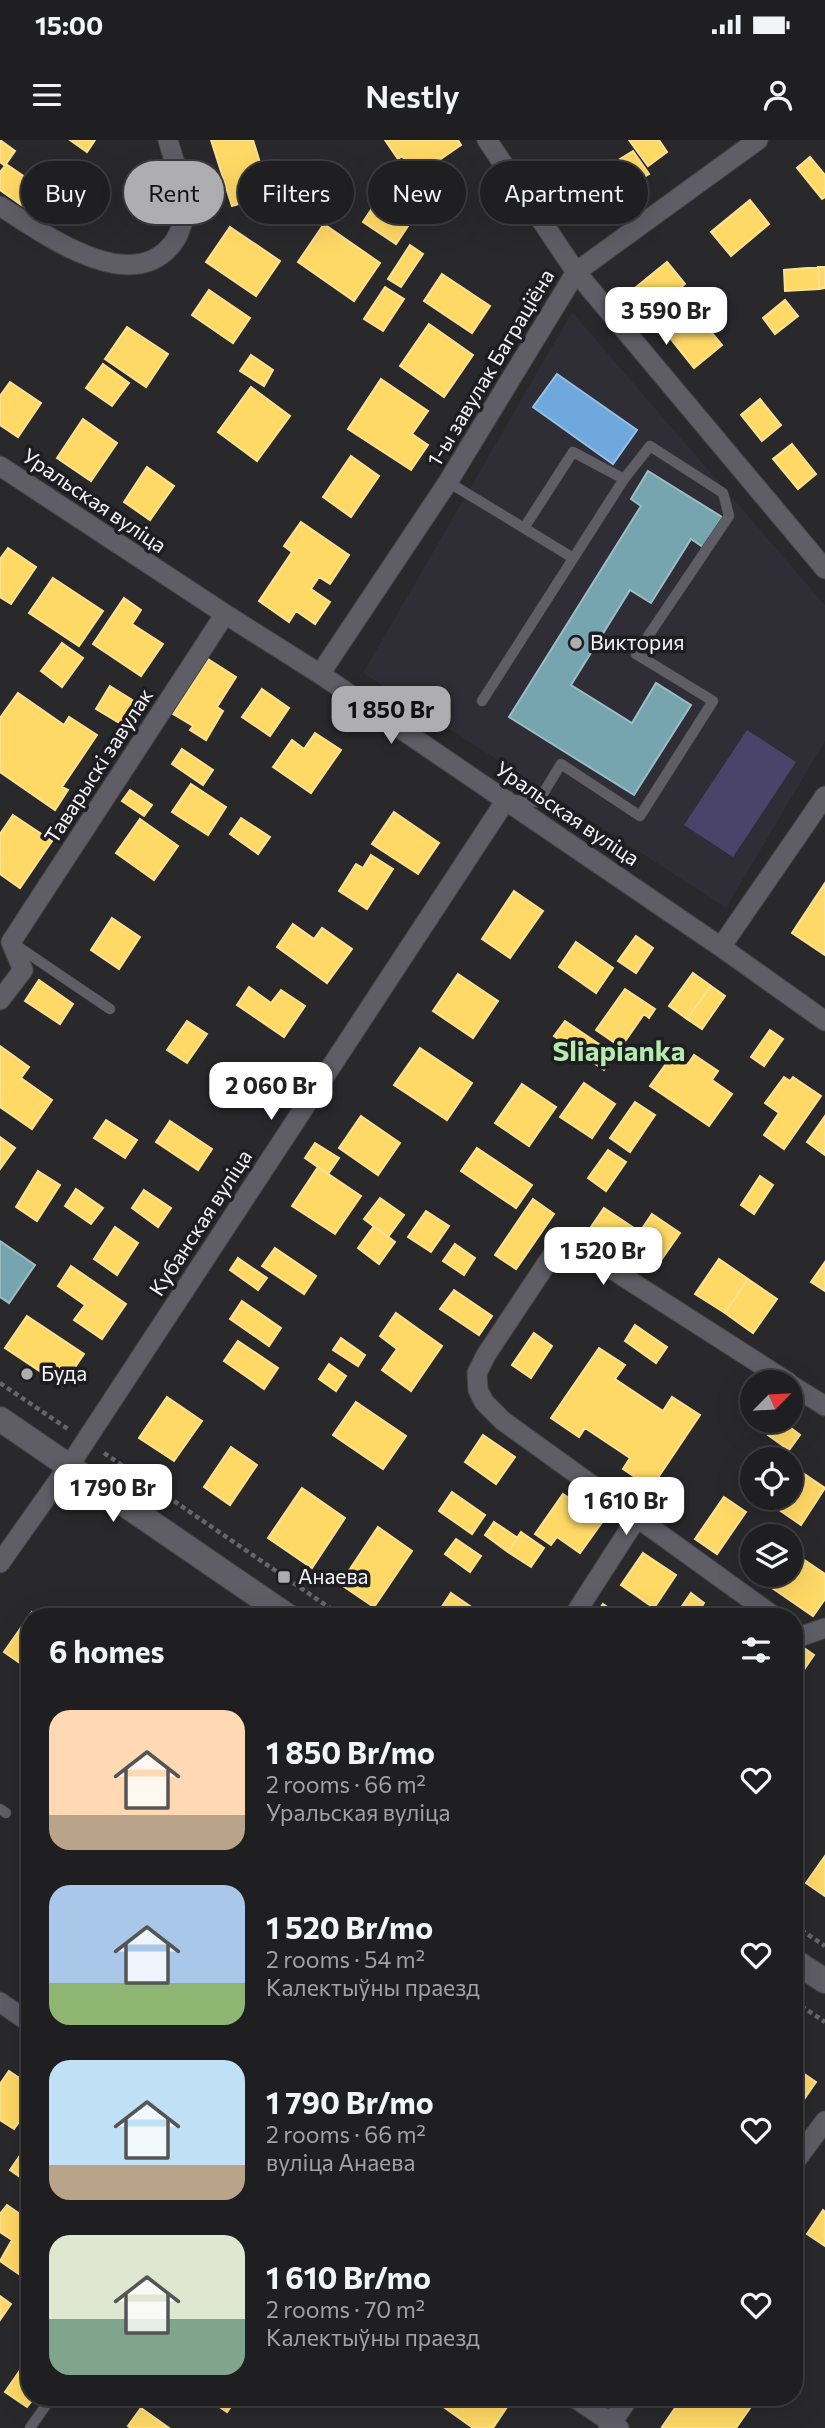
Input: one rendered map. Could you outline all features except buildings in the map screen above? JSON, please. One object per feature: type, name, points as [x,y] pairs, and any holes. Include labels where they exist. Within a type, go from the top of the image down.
[{"type":"street","points":[[0,206],[66,248],[107,262],[138,265],[165,254],[177,238],[183,218],[185,203],[168,140]]},
{"type":"street","points":[[487,140],[576,272],[825,569]]},
{"type":"street","name":"1-ы завулак Баграціёна","points":[[320,674],[448,482],[576,272],[758,140]]},
{"type":"street","name":"Уральская вуліца","points":[[0,466],[320,674],[825,1021]]},
{"type":"street","name":"Таварыскі завулак","points":[[6,939],[225,614]]},
{"type":"street","points":[[721,947],[825,796]]},
{"type":"street","name":"Кубанская вуліца","points":[[0,1563],[86,1441],[506,800]]},
{"type":"street","points":[[0,1000],[23,970],[6,939]]},
{"type":"street","points":[[762,1608],[503,1421],[484,1402],[478,1390],[477,1373],[486,1355],[553,1254],[567,1247],[600,1261],[767,1370]]},
{"type":"street","points":[[803,1393],[825,1406]]},
{"type":"street","points":[[0,1419],[276,1608]]},
{"type":"street","points":[[579,1608],[636,1519]]},
{"type":"street","points":[[803,1636],[825,1628]]},
{"type":"street","points":[[803,1967],[825,1981]]},
{"type":"street","points":[[0,2002],[21,2017]]},
{"type":"street","points":[[803,2151],[825,2121]]},
{"type":"street","points":[[586,2406],[613,2426],[624,2406]]},
{"type":"lane","points":[[482,701],[624,479],[650,446],[723,493],[729,516],[636,653],[713,701],[640,816],[561,764],[538,802],[506,800]]},
{"type":"lane","points":[[524,528],[573,452],[624,479]]},
{"type":"lane","points":[[448,482],[573,558]]},
{"type":"lane","points":[[6,939],[110,1009]]},
{"type":"lane","points":[[30,2428],[45,2406]]},
{"type":"path","points":[[0,1383],[330,1608]]},
{"type":"path","points":[[803,1931],[825,1946]]},
{"type":"path","points":[[803,2007],[825,2022]]},
{"type":"shaded area","points":[[572,312],[825,605],[825,741],[726,908],[363,673]]},
{"type":"shaded area","points":[[747,730],[796,762],[733,857],[684,825]]},
{"type":"place","name":"Виктория","points":[[576,643]]},
{"type":"place","name":"Буда","points":[[27,1374]]},
{"type":"place","name":"Анаева","points":[[284,1577]]},
{"type":"district","name":"Sliapianka","points":[[619,1051]]}]
